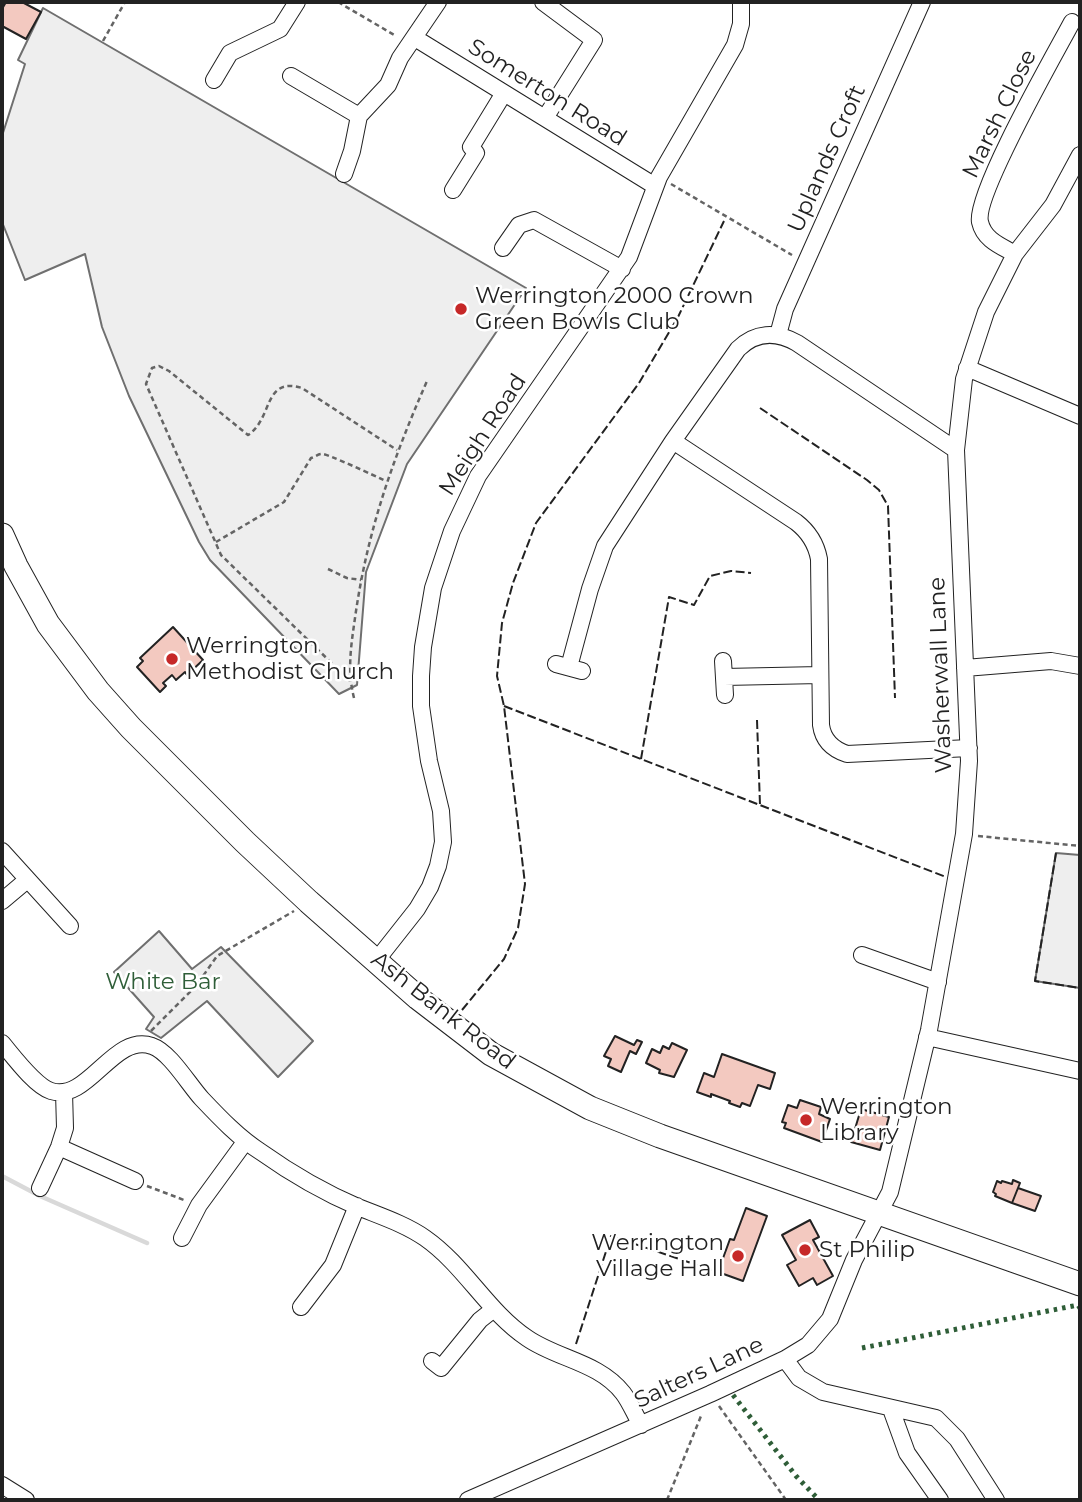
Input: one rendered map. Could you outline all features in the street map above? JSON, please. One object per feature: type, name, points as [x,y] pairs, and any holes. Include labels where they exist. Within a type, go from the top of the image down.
[{"type":"highway","name":"Ash Bank Road","points":[[2,535],[48,624],[99,691],[169,766],[309,902],[418,998],[491,1054],[590,1108],[660,1136],[1080,1284]]},
{"type":"street","points":[[214,80],[230,53],[280,29],[297,2]]},
{"type":"street","points":[[344,174],[359,116],[387,85],[400,58],[438,2]]},
{"type":"street","points":[[543,2],[594,40],[545,118]]},
{"type":"street","name":"Meigh Road","points":[[376,961],[417,909],[430,887],[443,842],[441,811],[429,761],[421,706],[423,647],[433,588],[441,560],[478,476],[629,257],[657,181],[735,44],[741,24],[741,2]]},
{"type":"street","name":"Uplands Croft","points":[[778,335],[785,309],[922,2]]},
{"type":"street","name":"Marsh Close","points":[[1015,254],[987,235],[980,222],[981,205],[1002,155],[1072,22]]},
{"type":"street","name":"Somerton Road","points":[[413,41],[657,181]]},
{"type":"street","points":[[291,76],[359,116]]},
{"type":"street","points":[[453,190],[476,153],[471,147],[504,93]]},
{"type":"street","name":"Washerwall Lane","points":[[879,1213],[890,1192],[927,1037],[964,834],[968,748],[956,450],[967,368],[986,312],[1015,254],[1053,205],[1078,166]]},
{"type":"street","points":[[503,248],[519,225],[534,220],[622,269]]},
{"type":"street","points":[[569,668],[590,589],[605,546],[673,441],[747,340],[778,335],[797,343],[956,450]]},
{"type":"street","points":[[967,368],[1080,416]]},
{"type":"street","points":[[673,441],[810,534],[819,559],[822,731],[828,743],[840,752],[859,754],[968,748]]},
{"type":"street","points":[[965,668],[1051,661],[1080,666]]},
{"type":"street","points":[[724,695],[724,669],[820,675]]},
{"type":"street","points":[[2,851],[70,926]]},
{"type":"street","points":[[2,901],[27,880]]},
{"type":"street","points":[[862,956],[938,982]]},
{"type":"street","points":[[927,1037],[1080,1071]]},
{"type":"street","points":[[2,1043],[48,1091],[64,1092],[77,1087],[129,1046],[147,1044],[164,1054],[201,1098],[246,1142],[303,1181],[424,1237],[453,1261],[494,1309],[525,1337],[543,1349],[592,1368],[614,1383],[624,1394],[640,1425]]},
{"type":"street","points":[[40,1188],[41,1169],[59,1147],[65,1128],[64,1092]]},
{"type":"street","points":[[180,1227],[246,1142]]},
{"type":"street","points":[[59,1147],[135,1181]]},
{"type":"street","points":[[301,1307],[332,1265],[357,1206]]},
{"type":"street","name":"Salters Lane","points":[[468,1500],[710,1394],[785,1359],[808,1345],[824,1329],[854,1260],[879,1213]]},
{"type":"street","points":[[432,1361],[441,1368],[480,1320],[494,1309]]},
{"type":"street","points":[[785,1359],[799,1378],[814,1389],[936,1419],[957,1439],[996,1500]]},
{"type":"street","points":[[891,1409],[907,1452],[940,1500]]},
{"type":"street","points":[[2,1485],[26,1500]]},
{"type":"path","points":[[103,41],[125,2]]},
{"type":"path","points":[[338,2],[413,41]]},
{"type":"path","points":[[657,181],[806,263]]},
{"type":"path","points":[[350,681],[221,555],[146,384],[152,368],[159,366],[169,371],[248,435],[256,430],[277,390],[284,385],[292,385],[302,388],[397,450]]},
{"type":"path","points":[[355,698],[349,663],[361,580],[386,481],[426,381]]},
{"type":"path","points":[[216,542],[284,502],[312,458],[316,456],[330,456],[386,481]]},
{"type":"path","points":[[328,569],[347,578],[361,580]]},
{"type":"path","points":[[964,834],[1080,846]]},
{"type":"path","points":[[147,1044],[149,1033],[196,986],[217,956],[309,902]]},
{"type":"path","points":[[135,1181],[199,1205]]},
{"type":"path","points":[[667,1500],[710,1394]]},
{"type":"path","points":[[710,1394],[786,1500]]},
{"type":"green space","points":[[43,8],[526,288],[407,464],[366,572],[357,685],[339,694],[210,560],[199,542],[129,396],[102,327],[85,254],[25,280],[2,222],[2,136],[25,64],[18,60]]},
{"type":"green space","points":[[1056,853],[1080,855],[1080,988],[1035,981]]},
{"type":"green space","name":"White Bar","points":[[159,931],[192,969],[221,947],[313,1041],[278,1077],[207,1001],[161,1038],[146,1029],[154,1017],[114,972]]},
{"type":"building","points":[[6,2],[22,2],[41,12],[26,39],[2,26],[2,9]]},
{"type":"building","name":"Werrington Methodist Church","points":[[173,627],[203,660],[187,675],[185,672],[176,680],[172,675],[163,683],[166,686],[160,692],[137,667],[143,661],[140,658]]},
{"type":"building","points":[[615,1036],[634,1045],[637,1040],[642,1042],[636,1054],[630,1051],[621,1072],[608,1066],[611,1059],[604,1056]]},
{"type":"building","points":[[672,1043],[687,1050],[674,1077],[659,1073],[660,1070],[646,1063],[652,1049],[660,1053],[663,1046],[669,1049]]},
{"type":"building","points":[[722,1054],[775,1073],[770,1089],[758,1085],[750,1106],[742,1103],[740,1107],[711,1094],[711,1097],[697,1092],[704,1073],[714,1077]]},
{"type":"building","name":"Werrington Library","points":[[800,1100],[821,1107],[819,1114],[830,1119],[822,1142],[784,1128],[786,1123],[782,1122],[788,1105],[797,1108]]},
{"type":"building","points":[[861,1109],[889,1117],[880,1150],[851,1142]]},
{"type":"building","points":[[1013,1180],[1020,1183],[1012,1203],[995,1196],[993,1192],[997,1181],[1012,1184]]},
{"type":"building","points":[[1018,1188],[1041,1196],[1035,1211],[1012,1203]]},
{"type":"building","name":"Werrington Village Hall","points":[[746,1208],[767,1216],[743,1281],[718,1272],[730,1239],[734,1240]]},
{"type":"building","name":"St Philip","points":[[810,1220],[819,1237],[813,1240],[833,1276],[817,1285],[813,1278],[799,1286],[787,1265],[796,1260],[782,1235]]},
{"type":"waterway","points":[[2,1176],[40,1196],[147,1243]]},
{"type":"hedge","points":[[862,1348],[1078,1305],[1080,1308]]},
{"type":"hedge","points":[[733,1395],[796,1476],[819,1500]]},
{"type":"fence","points":[[462,1010],[504,959],[518,928],[525,884],[504,706],[497,676],[502,623],[513,583],[536,523],[639,383],[678,317],[724,221]]},
{"type":"fence","points":[[760,408],[867,480],[879,490],[888,506],[895,698]]},
{"type":"fence","points":[[641,759],[669,597],[694,605],[710,576],[731,571],[751,573]]},
{"type":"fence","points":[[504,706],[946,877]]},
{"type":"fence","points":[[757,720],[760,805]]},
{"type":"fence","points":[[1056,853],[1035,981],[1080,988]]},
{"type":"fence","points":[[576,1344],[611,1236],[718,1272]]},
{"type":"place","name":"Werrington 2000 Crown Green Bowls Club","points":[[461,309]]},
{"type":"place","name":"Werrington Methodist Church","points":[[172,659]]},
{"type":"place","name":"Werrington Library","points":[[806,1120]]},
{"type":"place","name":"St Philip","points":[[805,1250]]},
{"type":"place","name":"Werrington Village Hall","points":[[738,1256]]}]
